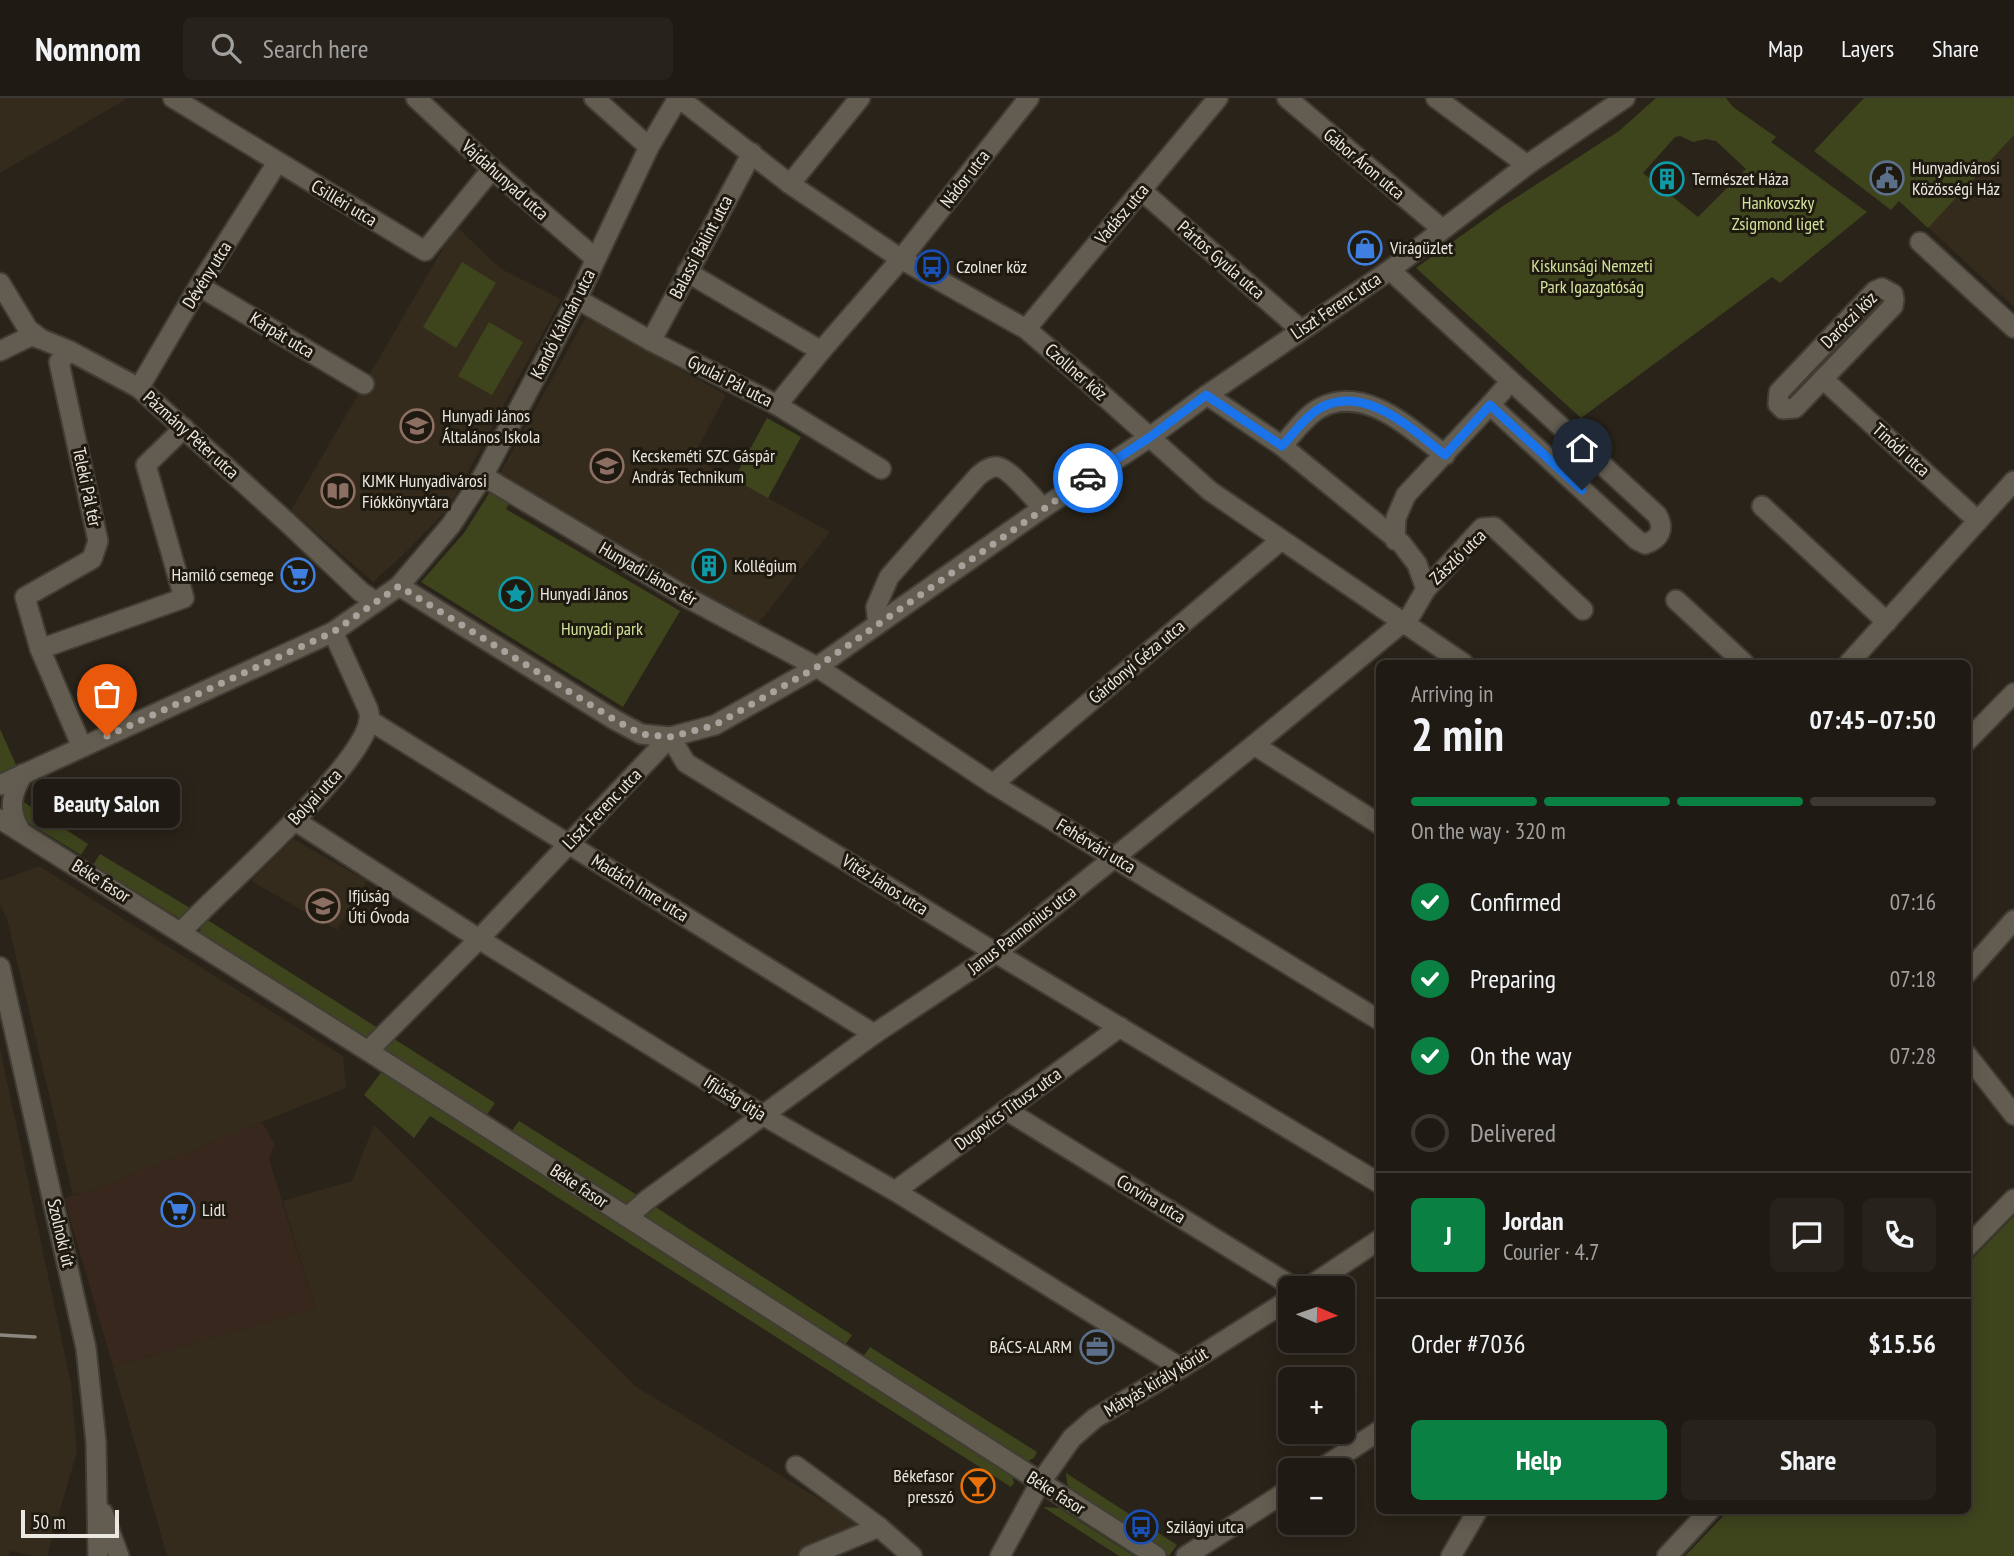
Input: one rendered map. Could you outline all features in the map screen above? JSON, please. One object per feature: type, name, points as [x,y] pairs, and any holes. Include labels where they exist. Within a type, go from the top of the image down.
[{"type":"street","name":"Csilléri utca","points":[[173,98],[425,251],[492,169]]},
{"type":"street","name":"Vajdahunyad utca","points":[[416,98],[596,260]]},
{"type":"street","points":[[594,98],[649,147]]},
{"type":"street","name":"Kandó Kálmán utca","points":[[0,785],[333,632],[399,586],[451,525],[483,476],[577,299],[649,147],[678,98]]},
{"type":"street","name":"Czollner köz","points":[[678,98],[790,184],[901,259],[1026,329],[1210,491],[1458,660]]},
{"type":"street","points":[[790,184],[860,98]]},
{"type":"street","name":"Nádor utca","points":[[777,405],[901,259],[1029,98]]},
{"type":"street","name":"Vadász utca","points":[[1026,329],[1218,98]]},
{"type":"street","name":"Gábor Áron utca","points":[[1287,98],[1442,229]]},
{"type":"street","points":[[1436,98],[1527,165]]},
{"type":"street","name":"Liszt Ferenc utca","points":[[368,1051],[479,939],[670,737],[715,725],[817,667],[1390,270],[1527,165],[1625,98]]},
{"type":"street","name":"Balassi Bálint utca","points":[[651,341],[752,153]]},
{"type":"street","name":"Dévény utca","points":[[139,388],[199,286],[277,163]]},
{"type":"street","name":"Pártos Gyula utca","points":[[1141,190],[1301,330]]},
{"type":"street","points":[[1920,242],[2014,328]]},
{"type":"street","points":[[1390,270],[1657,515],[1662,523],[1661,531],[1654,541],[1645,544],[1637,540],[1485,411]]},
{"type":"street","points":[[687,272],[821,351]]},
{"type":"street","name":"Pázmány Péter utca","points":[[0,283],[22,322],[41,339],[70,351],[139,388],[360,592],[376,602]]},
{"type":"street","name":"Kárpát utca","points":[[199,286],[364,384]]},
{"type":"street","name":"Daróczi köz","points":[[1888,289],[1894,299],[1893,306],[1823,379],[1795,408],[1783,409],[1778,404],[1779,392],[1875,291],[1888,289]]},
{"type":"street","name":"Gyulai Pál utca","points":[[577,299],[651,341],[777,405],[881,468]]},
{"type":"street","points":[[0,351],[31,336],[41,339]]},
{"type":"street","name":"Teleki Pál tér","points":[[70,351],[59,362],[98,541],[92,559],[26,597],[40,649],[82,747]]},
{"type":"street","name":"Tinódi utca","points":[[1823,379],[1978,521]]},
{"type":"street","points":[[1395,540],[1396,517],[1406,495],[1511,381]]},
{"type":"street","points":[[1206,395],[1282,446],[1401,543],[1417,564],[1426,589]]},
{"type":"street","points":[[1282,446],[1321,408],[1329,404],[1352,401],[1373,406],[1394,417],[1445,455]]},
{"type":"street","points":[[40,649],[184,598],[146,465],[184,428]]},
{"type":"street","points":[[878,624],[876,607],[889,577],[988,468],[997,467],[1006,471],[1043,508]]},
{"type":"street","name":"Hunyadi János tér","points":[[483,476],[688,598],[817,667]]},
{"type":"street","points":[[1852,660],[2014,481]]},
{"type":"street","points":[[1762,506],[1887,622]]},
{"type":"street","name":"Zászló utca","points":[[1404,624],[1426,589],[1482,528],[1494,527],[1583,610]]},
{"type":"street","name":"Gárdonyi Géza utca","points":[[993,784],[1281,540]]},
{"type":"street","points":[[399,586],[615,720],[641,734],[670,737]]},
{"type":"street","points":[[1676,600],[1741,660]]},
{"type":"street","name":"Janus Pannonius utca","points":[[627,1217],[874,1034],[996,953],[1404,624]]},
{"type":"street","points":[[333,632],[361,691],[369,720]]},
{"type":"street","name":"Fehérvári utca","points":[[817,667],[993,784],[1376,1018]]},
{"type":"street","points":[[1971,737],[2014,693]]},
{"type":"street","name":"Bolyai utca","points":[[181,932],[339,772],[359,743],[369,720]]},
{"type":"street","name":"Madách Imre utca","points":[[369,720],[874,1034]]},
{"type":"street","name":"Vitéz János utca","points":[[670,737],[686,762],[996,953],[1376,1181]]},
{"type":"street","points":[[1254,746],[1376,822]]},
{"type":"street","points":[[20,830],[12,811],[12,797],[23,774]]},
{"type":"street","name":"Béke fasor","points":[[0,819],[368,1051],[1156,1556]]},
{"type":"street","name":"Ifjúság útja","points":[[294,820],[479,939],[764,1116],[895,1191],[1181,1368]]},
{"type":"street","points":[[1971,968],[2014,920]]},
{"type":"street","name":"Szolnoki út","points":[[0,967],[86,1348],[96,1442],[98,1556]]},
{"type":"street","name":"Dugovics Titusz utca","points":[[895,1191],[1119,1027]]},
{"type":"street","points":[[1971,1060],[2014,1115]]},
{"type":"street","name":"Corvina utca","points":[[1006,1110],[1278,1278]]},
{"type":"street","points":[[1971,1243],[2014,1199]]},
{"type":"street","points":[[1325,1276],[1376,1242]]},
{"type":"street","name":"Mátyás király körút","points":[[1000,1556],[1040,1483],[1072,1438],[1095,1419],[1278,1307]]},
{"type":"street","points":[[1337,1458],[1376,1433]]},
{"type":"street","points":[[796,1466],[879,1527],[905,1554]]},
{"type":"street","points":[[1186,1556],[1278,1497]]},
{"type":"street","points":[[98,1502],[119,1556]]},
{"type":"street","points":[[1451,1556],[1476,1514]]},
{"type":"street","points":[[1667,1556],[1706,1514]]},
{"type":"street","points":[[808,1556],[879,1527]]},
{"type":"shaded area","points":[[0,98],[128,98],[0,173]]},
{"type":"shaded area","points":[[2014,135],[2014,307],[1928,227]]},
{"type":"shaded area","name":"Hunyadi János Általános Iskola","points":[[456,226],[505,271],[561,299],[448,509],[373,582],[291,510]]},
{"type":"shaded area","name":"Kecskeméti SZC Gáspár András Technikum","points":[[586,317],[726,395],[693,457],[734,479],[767,418],[801,437],[768,498],[830,532],[757,625],[499,475]]},
{"type":"shaded area","name":"Ifjúság Úti Óvoda","points":[[293,839],[367,881],[337,930],[251,881]]},
{"type":"shaded area","points":[[39,866],[343,1056],[346,1088],[95,1189],[73,1195],[7,919],[0,905],[0,881]]},
{"type":"shaded area","points":[[0,1048],[71,1384],[77,1451],[47,1556],[10,1551],[9,1556],[0,1556]]},
{"type":"shaded area","points":[[261,1121],[275,1144],[269,1159],[315,1308],[113,1367],[64,1198],[95,1189]]},
{"type":"shaded area","points":[[374,1125],[635,1386],[860,1524],[861,1536],[810,1556],[167,1556],[113,1367],[315,1308],[283,1201],[352,1181]]},
{"type":"green space","name":"Kiskunsági Nemzeti Park Igazgatóság","points":[[1656,98],[1726,98],[1733,107],[1776,137],[1771,142],[1867,212],[1780,283],[1772,277],[1581,418],[1416,268],[1503,206],[1619,131]],"holes":[[[1680,136],[1693,142],[1706,139],[1716,141],[1746,169],[1698,217],[1643,173],[1675,137]]]},
{"type":"green space","points":[[1864,98],[2014,98],[2014,135],[1928,228],[1899,201],[1891,210],[1814,151]]},
{"type":"green space","points":[[462,262],[496,283],[456,348],[423,327]]},
{"type":"green space","points":[[489,322],[523,342],[492,395],[458,376]]},
{"type":"green space","points":[[767,418],[801,437],[768,498],[734,479]]},
{"type":"green space","name":"Hunyadi park","points":[[495,484],[513,496],[506,509],[680,611],[623,707],[421,582],[464,533]]},
{"type":"green space","points":[[0,729],[17,767],[0,774]]},
{"type":"green space","points":[[22,801],[88,844],[81,855],[27,822],[20,814]]},
{"type":"green space","points":[[100,854],[195,911],[181,919],[93,865]]},
{"type":"green space","points":[[206,919],[381,1030],[369,1040],[200,932]]},
{"type":"green space","points":[[391,1037],[495,1103],[486,1116],[381,1049]]},
{"type":"green space","points":[[383,1070],[1012,1476],[1014,1483],[1011,1487],[430,1116],[414,1138],[364,1095]]},
{"type":"green space","points":[[519,1121],[637,1195],[624,1204],[511,1132]]},
{"type":"green space","points":[[651,1204],[852,1335],[843,1348],[648,1222],[645,1214]]},
{"type":"green space","points":[[2014,1216],[2014,1556],[1685,1556],[1725,1514],[1971,1514],[1971,1260]]},
{"type":"green space","points":[[870,1347],[1037,1452],[1034,1458],[1028,1461],[1020,1459],[862,1358]]},
{"type":"green space","points":[[1066,1473],[1177,1545],[1169,1556],[1074,1496],[1067,1483]]},
{"type":"green space","points":[[1043,1507],[1059,1508],[1134,1556],[1119,1556]]},
{"type":"railway","points":[[0,1335],[35,1337]]},
{"type":"way so far","points":[[107,736],[333,632],[399,586],[615,720],[641,734],[670,737],[715,725],[817,667],[1088,478]]},
{"type":"place","name":"Hunyadivárosi Közösségi Ház","points":[[1887,178]]},
{"type":"place","name":"Természet Háza","points":[[1667,179]]},
{"type":"place","name":"Virágüzlet","points":[[1365,248]]},
{"type":"place","name":"Czolner köz","points":[[932,267]]},
{"type":"place","name":"Hunyadi János Általános Iskola","points":[[417,426]]},
{"type":"place","name":"Kecskeméti SZC Gáspár András Technikum","points":[[607,466]]},
{"type":"place","name":"KJMK Hunyadivárosi Fiókkönyvtára","points":[[338,491]]},
{"type":"place","name":"Kollégium","points":[[709,566]]},
{"type":"place","name":"Hamiló csemege","points":[[298,575]]},
{"type":"place","name":"Hunyadi János","points":[[516,594]]},
{"type":"place","name":"Beauty Salon","points":[[107,736]]},
{"type":"place","name":"Ifjúság Úti Óvoda","points":[[323,906]]},
{"type":"place","name":"Lidl","points":[[178,1210]]},
{"type":"place","name":"BÁCS-ALARM","points":[[1097,1347]]},
{"type":"place","name":"Békefasor presszó","points":[[978,1486]]},
{"type":"place","name":"Szilágyi utca","points":[[1141,1527]]},
{"type":"route","points":[[1088,478],[1150,437],[1206,395],[1282,446],[1321,408],[1329,404],[1352,401],[1373,406],[1394,417],[1445,455],[1490,405],[1582,490]]},
{"type":"park label","name":"Hankovszky Zsigmond liget","points":[[1778,213]]}]
